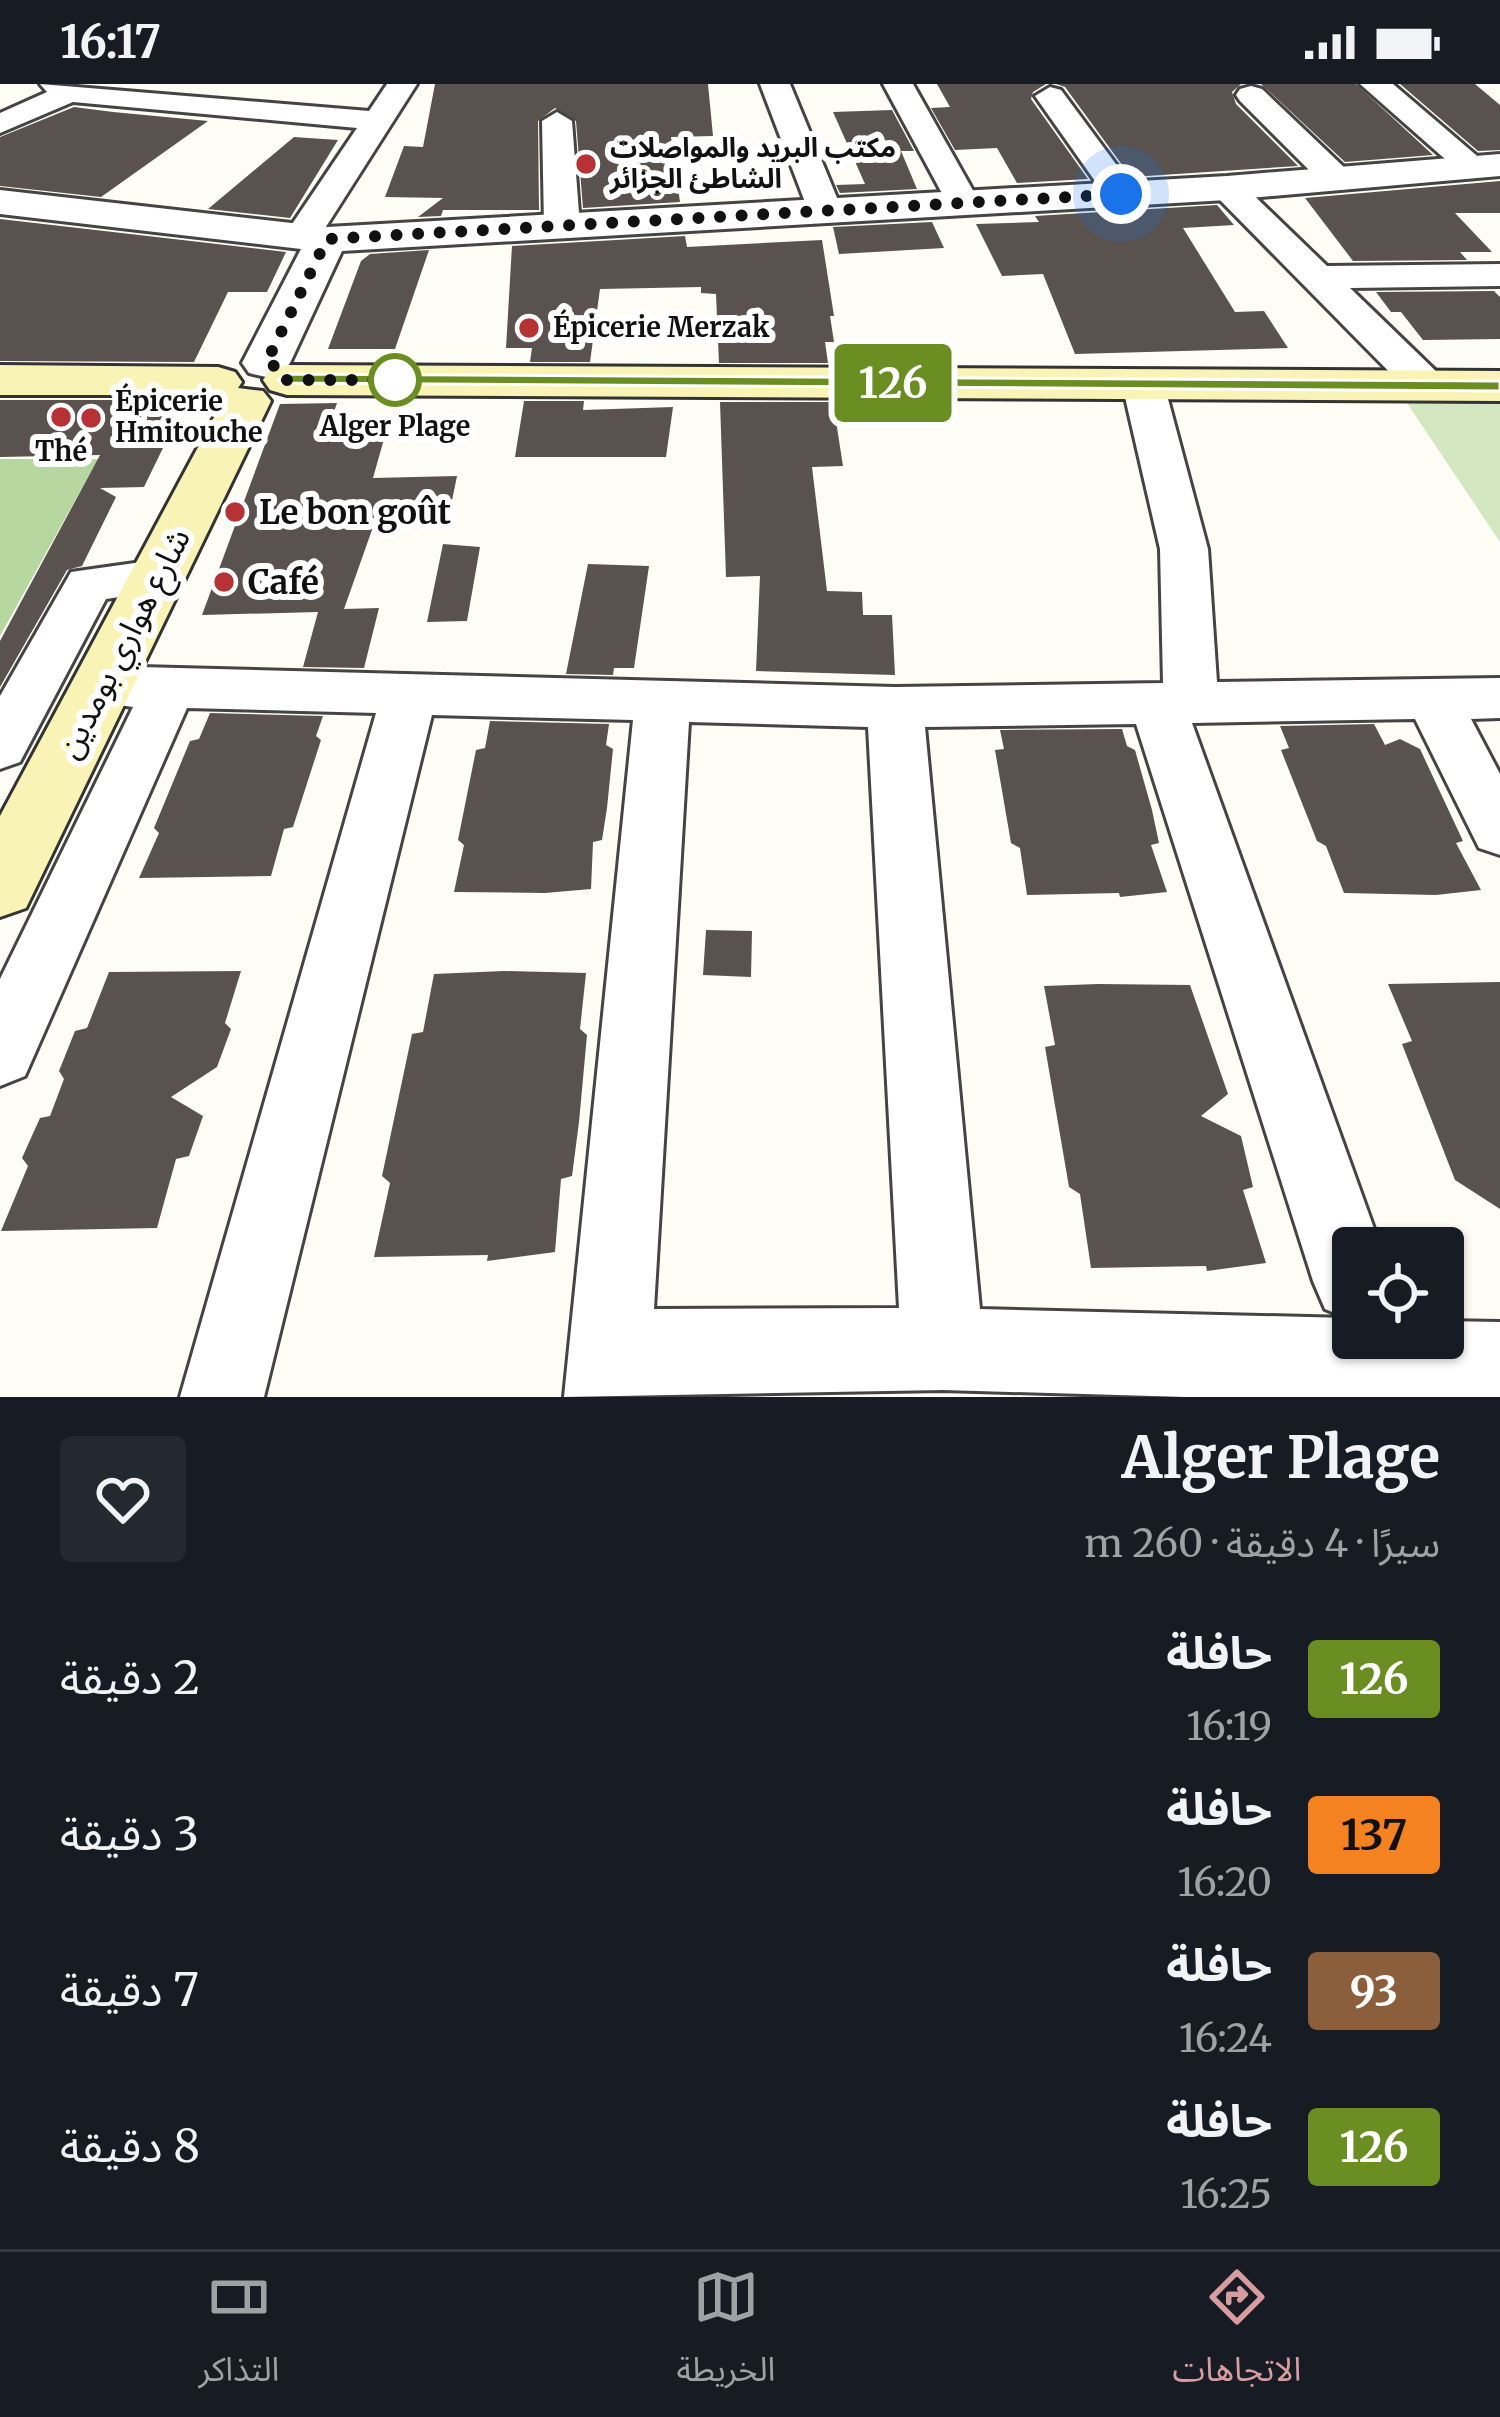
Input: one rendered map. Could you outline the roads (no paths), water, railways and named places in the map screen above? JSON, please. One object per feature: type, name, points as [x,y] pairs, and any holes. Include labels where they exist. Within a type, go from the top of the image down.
[{"type":"main road","points":[[0,380],[1500,386]]},
{"type":"main road","name":"شارع هواري بومدين","points":[[0,886],[254,381]]},
{"type":"street","points":[[254,381],[314,238],[402,84]]},
{"type":"street","points":[[776,84],[824,210]]},
{"type":"street","points":[[898,84],[963,203]]},
{"type":"street","points":[[1375,84],[1487,166]]},
{"type":"street","points":[[0,124],[62,88],[378,121]]},
{"type":"street","points":[[1251,95],[1336,178]]},
{"type":"street","points":[[1050,96],[1121,194]]},
{"type":"street","points":[[557,121],[562,226]]},
{"type":"street","points":[[0,202],[314,238],[1228,188],[1487,166]]},
{"type":"street","points":[[1228,188],[1427,386]]},
{"type":"street","points":[[1320,277],[1500,275]]},
{"type":"street","points":[[1143,385],[1184,549],[1174,702],[1336,1227]]},
{"type":"street","points":[[0,747],[89,584],[156,577]]},
{"type":"street","points":[[101,686],[895,707],[1500,698]]},
{"type":"street","points":[[0,1052],[169,688]]},
{"type":"street","points":[[222,1397],[409,696]]},
{"type":"street","points":[[1432,698],[1500,831]]},
{"type":"street","points":[[662,704],[608,1374],[943,1349],[1381,1365],[1500,1364]]},
{"type":"street","points":[[895,707],[943,1349]]},
{"type":"place","name":"مكتب البريد والمواصلات الشاطئ الجزائر","points":[[586,164]]},
{"type":"place","name":"Épicerie Merzak","points":[[529,328]]},
{"type":"place","name":"Alger Plage","points":[[395,380]]},
{"type":"place","name":"Thé","points":[[61,417]]},
{"type":"place","name":"Épicerie Hmitouche","points":[[91,418]]},
{"type":"place","name":"Le bon goût","points":[[235,512]]},
{"type":"place","name":"Café","points":[[224,582]]}]
